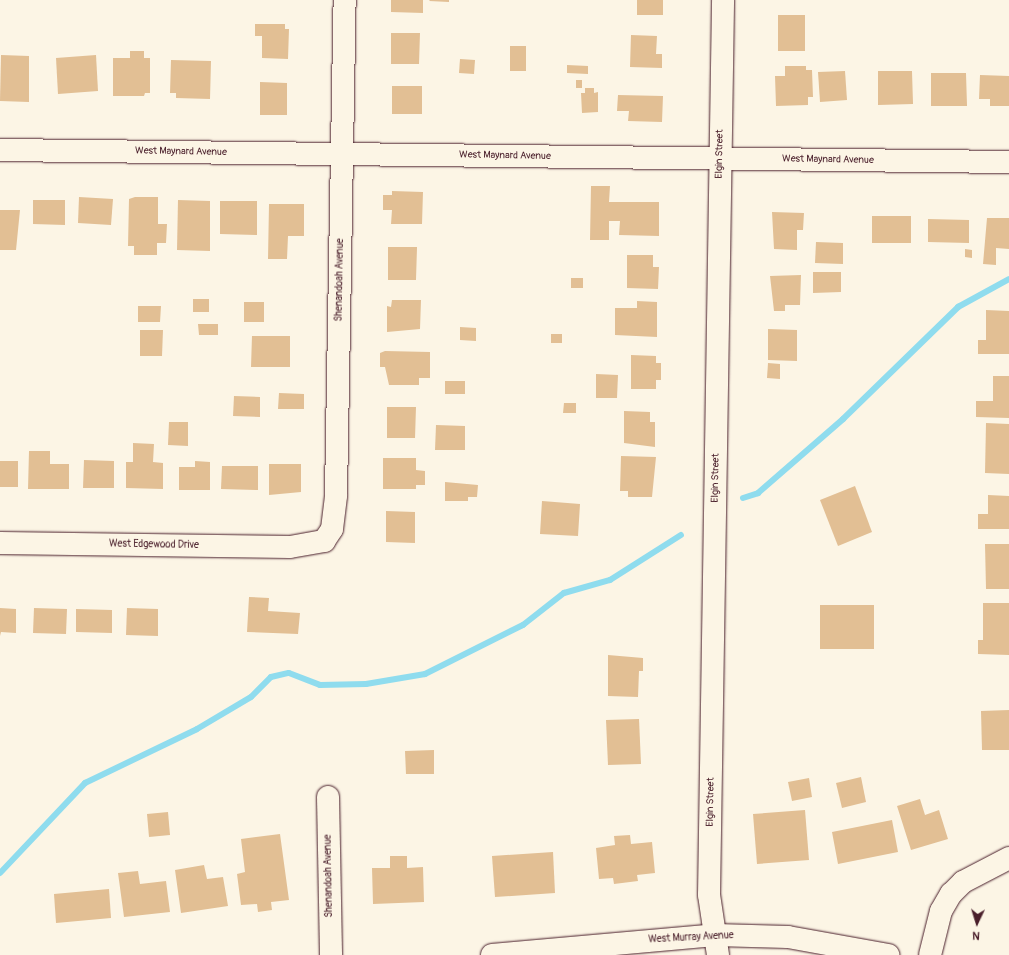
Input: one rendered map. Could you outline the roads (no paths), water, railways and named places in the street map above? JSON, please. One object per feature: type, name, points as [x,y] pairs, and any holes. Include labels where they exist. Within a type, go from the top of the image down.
[{"type":"street","name":"Shenandoah Avenue","points":[[308,546],[324,541],[332,529],[336,495],[345,0]]},
{"type":"street","name":"Elgin Street","points":[[716,945],[709,895],[723,0]]},
{"type":"street","name":"West Maynard Avenue","points":[[0,150],[1009,162]]},
{"type":"street","name":"West Edgewood Drive","points":[[0,543],[308,546]]},
{"type":"street","name":"Shenandoah Avenue","points":[[328,797],[331,955]]},
{"type":"street","points":[[930,955],[942,911],[952,894],[964,882],[1009,858]]},
{"type":"street","name":"West Murray Avenue","points":[[492,955],[716,945],[788,937],[888,955]]},
{"type":"waterway","points":[[743,498],[758,493],[843,419],[958,307],[1009,279]]},
{"type":"waterway","points":[[0,873],[85,783],[197,729],[251,697],[271,677],[289,673],[320,685],[366,684],[425,674],[523,625],[564,593],[610,580],[681,535]]}]
